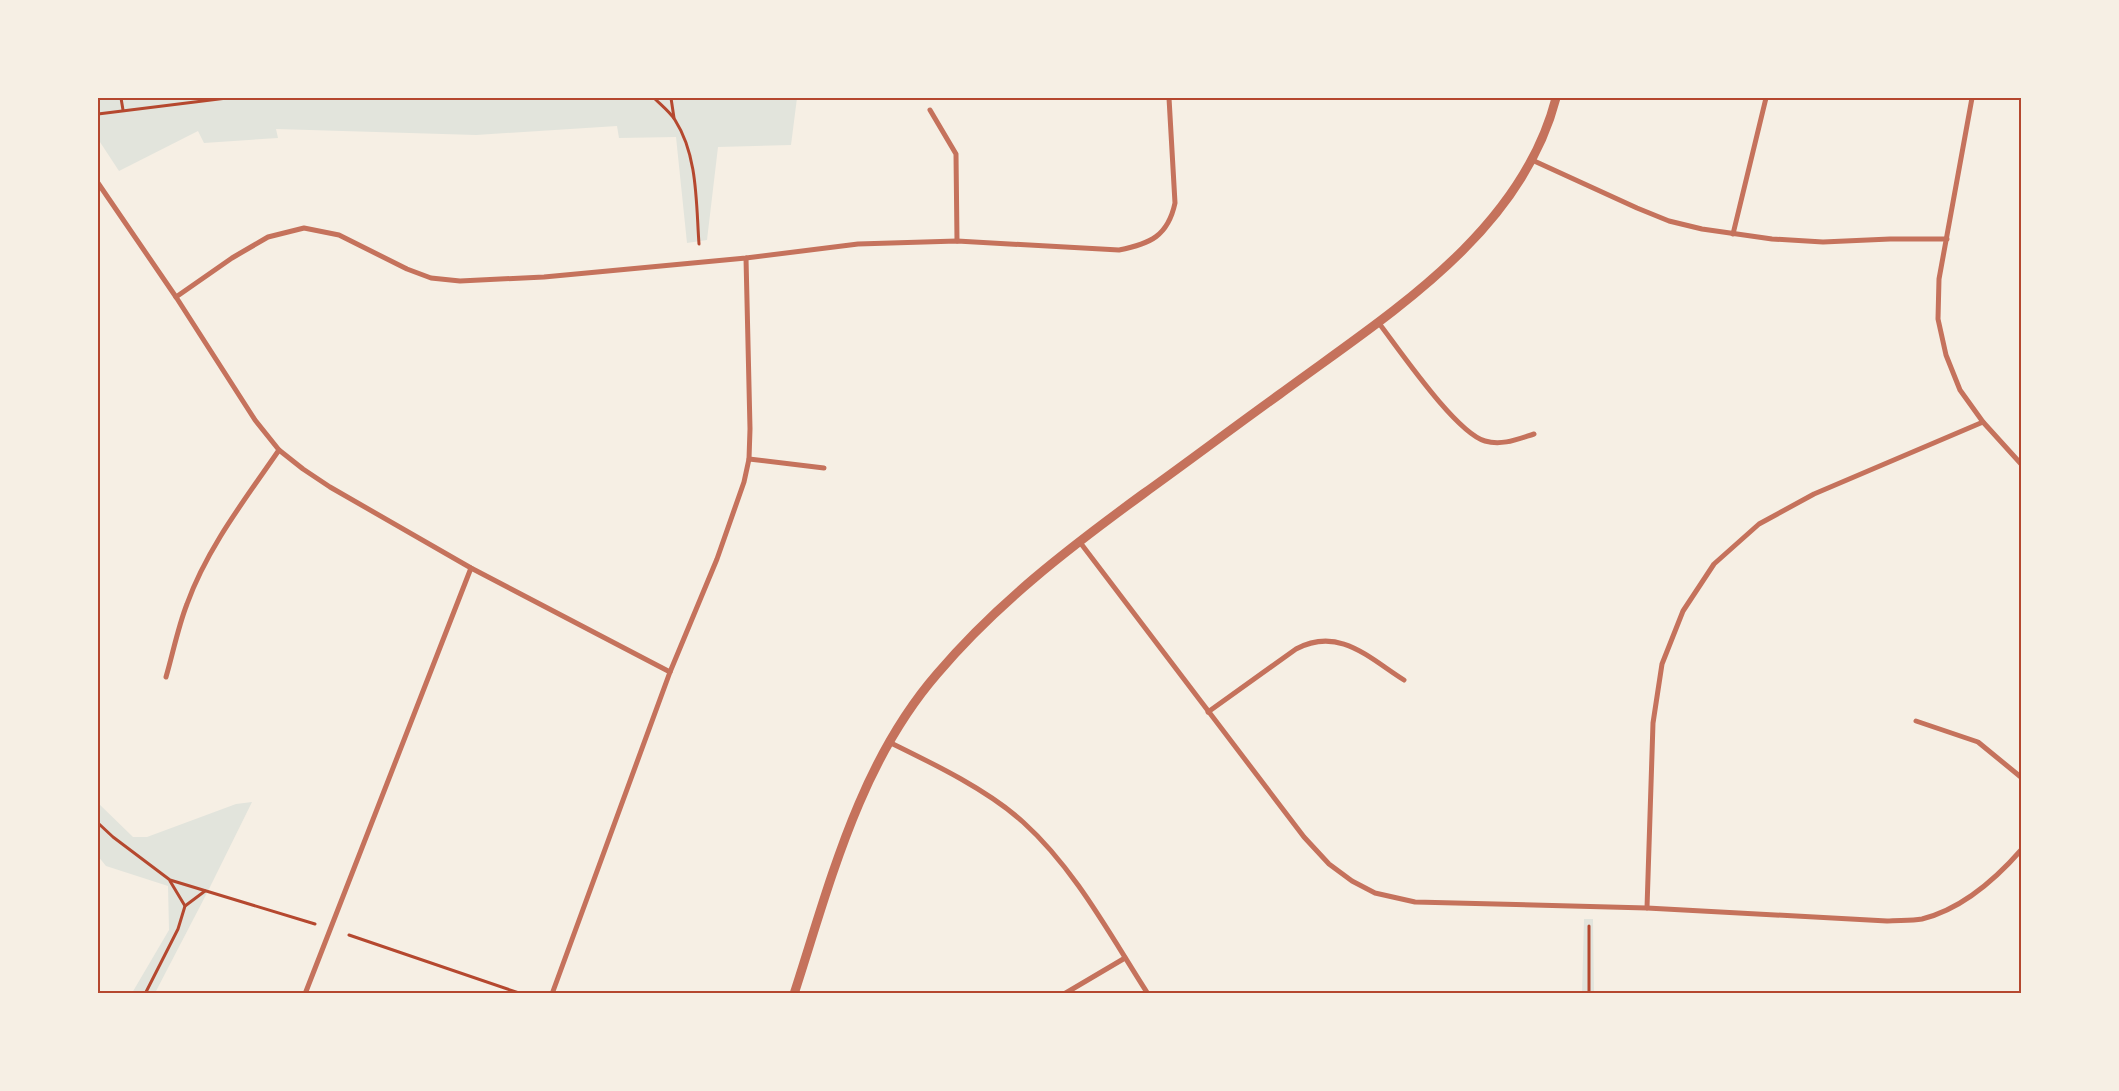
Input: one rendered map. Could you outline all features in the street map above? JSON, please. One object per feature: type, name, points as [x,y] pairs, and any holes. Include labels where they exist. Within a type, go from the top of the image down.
[{"type":"street","points":[[176,297],[232,258],[268,236],[304,228],[339,235],[407,270],[431,278],[460,282],[544,277],[746,258],[858,244],[957,241],[1119,250],[1141,246],[1159,236],[1171,218],[1175,203],[1169,98]]},
{"type":"street","points":[[794,994],[863,790],[889,742],[922,692],[977,630],[1018,592],[1079,541],[1378,322],[1474,240],[1507,200],[1532,160],[1543,138],[1556,98]]},
{"type":"street","points":[[1733,234],[1766,98]]},
{"type":"street","points":[[1972,98],[1939,279],[1938,320],[1946,355],[1960,390],[1983,422],[2022,465]]},
{"type":"street","points":[[930,110],[956,154],[957,241]]},
{"type":"street","points":[[1532,160],[1669,220],[1733,234],[1823,242],[1947,239]]},
{"type":"street","points":[[98,183],[176,297],[255,420],[279,450],[330,487],[471,568],[670,672]]},
{"type":"street","points":[[552,994],[670,672],[717,559],[744,482],[750,429],[746,258]]},
{"type":"street","points":[[1378,322],[1449,414],[1475,437],[1498,443],[1511,442],[1534,434]]},
{"type":"street","points":[[1647,908],[1653,723],[1662,664],[1683,611],[1714,564],[1759,524],[1806,499],[1983,422]]},
{"type":"street","points":[[166,677],[187,603],[209,558],[229,524],[279,450]]},
{"type":"street","points":[[748,459],[824,468]]},
{"type":"street","points":[[1079,541],[1304,837],[1329,864],[1352,881],[1375,893],[1415,902],[1647,908],[1887,921],[1921,919],[1954,907],[1985,886],[2022,849]]},
{"type":"street","points":[[305,994],[471,568]]},
{"type":"street","points":[[1208,712],[1307,643],[1334,640],[1349,645],[1404,680]]},
{"type":"street","points":[[1916,721],[1978,742],[2022,778]]},
{"type":"street","points":[[889,742],[997,801],[1022,821],[1047,845],[1076,881],[1148,994]]},
{"type":"street","points":[[1064,994],[1125,958]]},
{"type":"path","points":[[121,98],[123,110]]},
{"type":"path","points":[[98,114],[227,98]]},
{"type":"path","points":[[654,98],[674,119],[685,138],[696,186],[699,244]]},
{"type":"path","points":[[671,98],[674,119]]},
{"type":"path","points":[[98,824],[170,880],[315,924]]},
{"type":"path","points":[[170,880],[184,906]]},
{"type":"path","points":[[145,994],[178,929],[184,906],[206,890]]},
{"type":"path","points":[[1589,926],[1589,994]]},
{"type":"path","points":[[349,934],[522,994]]},
{"type":"shaded area","points":[[98,98],[797,98],[791,145],[718,147],[707,240],[687,243],[676,137],[619,138],[617,126],[476,135],[276,129],[278,138],[204,143],[198,131],[119,171],[98,139]]},
{"type":"shaded area","points":[[252,802],[155,993],[132,993],[169,930],[168,886],[106,866],[98,856],[98,803],[133,837],[147,837],[236,804]]},
{"type":"shaded area","points":[[1584,919],[1593,919],[1594,993],[1582,994]]}]
